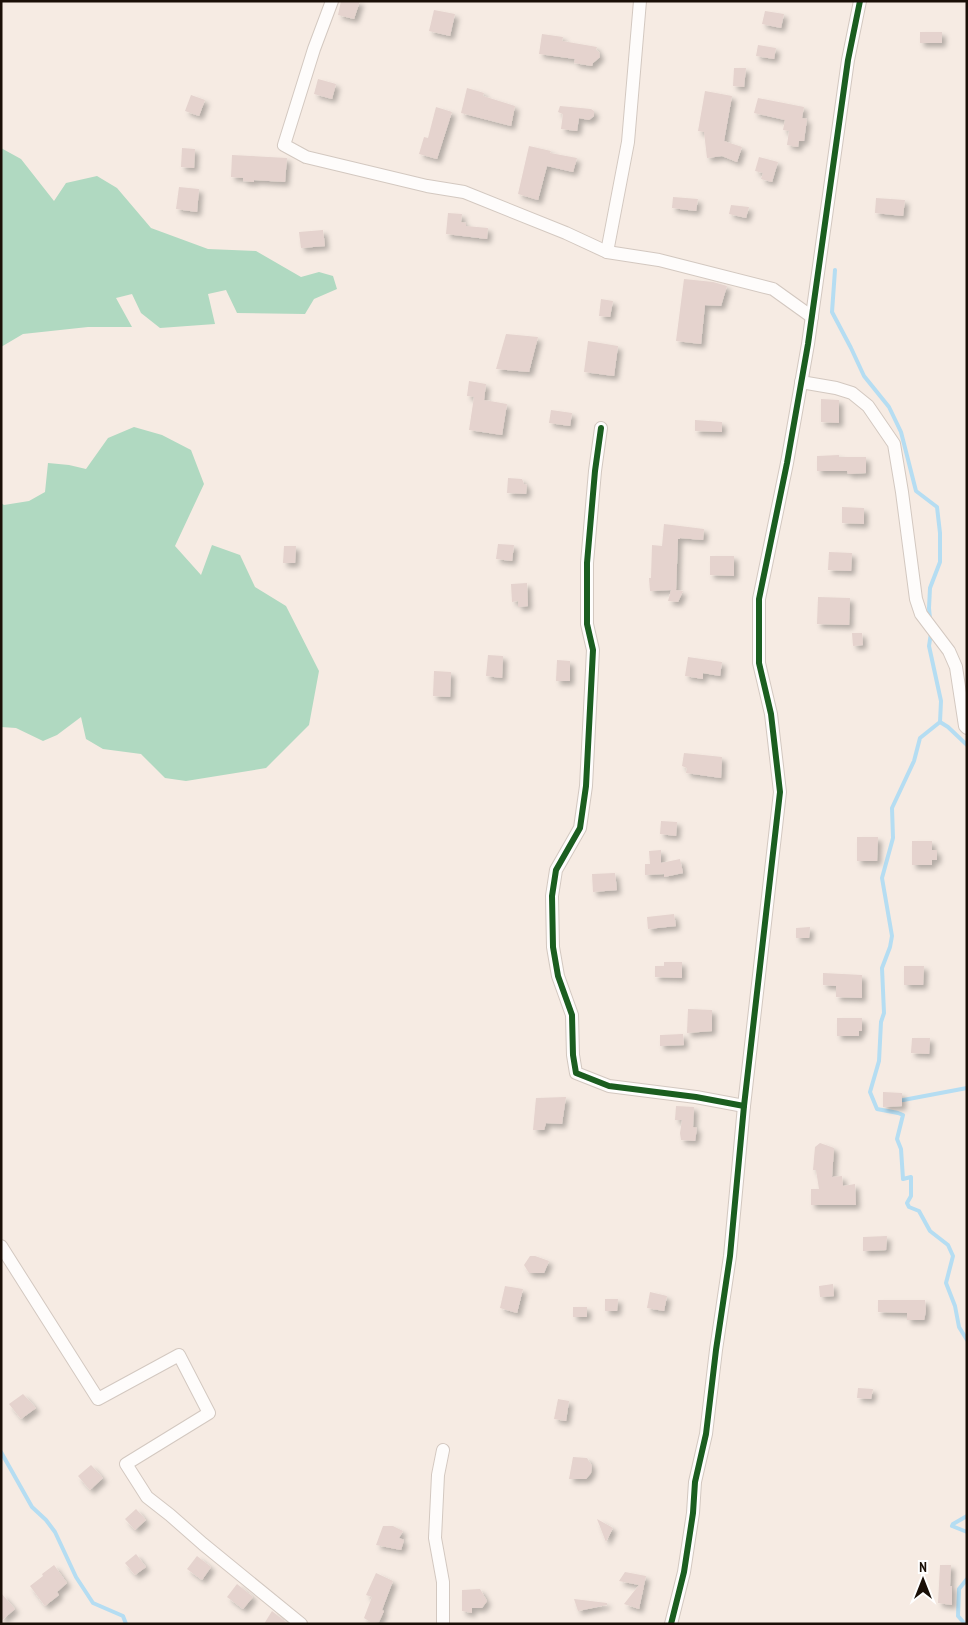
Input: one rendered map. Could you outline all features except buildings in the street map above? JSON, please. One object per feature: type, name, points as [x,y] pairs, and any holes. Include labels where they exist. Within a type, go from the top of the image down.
[{"type":"street","points":[[332,1],[314,49],[284,145],[306,157],[427,186],[464,192],[566,233],[607,252],[659,260],[774,290],[812,317]]},
{"type":"street","points":[[607,252],[628,142],[640,1]]},
{"type":"street","points":[[671,1624],[684,1572],[693,1513],[695,1482],[706,1434],[730,1256],[744,1106],[780,792],[771,714],[759,663],[759,599],[802,382],[848,60],[860,1]]},
{"type":"street","points":[[802,382],[836,388],[852,394],[868,406],[894,444],[916,599],[921,614],[949,651],[956,667],[965,726],[967,728]]},
{"type":"street","points":[[601,428],[587,563],[587,624],[593,650],[586,786],[580,828],[556,870],[552,896],[554,947],[558,976],[572,1015],[573,1055],[576,1073],[609,1086],[696,1097],[744,1106]]},
{"type":"street","points":[[1,1246],[98,1399],[179,1355],[209,1413],[126,1464],[147,1498],[301,1624]]},
{"type":"street","points":[[443,1450],[438,1475],[435,1538],[443,1582],[443,1624]]},
{"type":"green space","points":[[1,148],[21,159],[54,201],[66,183],[97,176],[117,188],[151,228],[208,249],[256,251],[301,277],[319,272],[333,276],[337,289],[314,299],[305,314],[237,313],[226,290],[208,294],[215,324],[160,328],[141,313],[132,294],[116,298],[132,327],[88,327],[23,334],[1,347]]},
{"type":"green space","points":[[134,427],[162,435],[191,450],[204,484],[175,546],[201,575],[212,545],[240,555],[255,587],[286,606],[319,671],[309,725],[266,768],[186,781],[165,778],[141,754],[103,749],[86,739],[81,717],[57,735],[43,741],[16,728],[1,727],[1,503],[4,505],[29,501],[45,492],[48,463],[86,469],[108,438]]},
{"type":"waterway","points":[[835,270],[832,312],[864,376],[889,407],[901,432],[916,491],[937,507],[940,533],[940,562],[930,588],[930,619]]},
{"type":"waterway","points":[[931,633],[929,646],[941,701],[940,722],[967,745]]},
{"type":"waterway","points":[[940,722],[920,738],[914,761],[892,808],[893,838],[882,878],[892,936],[882,968],[884,1013],[881,1022],[879,1061],[870,1092],[877,1109],[903,1115],[897,1139],[901,1149],[903,1179],[911,1177],[911,1196],[907,1203],[909,1207],[919,1211],[930,1231],[948,1245],[953,1256],[946,1283],[955,1306],[959,1327],[967,1340]]},
{"type":"waterway","points":[[898,1101],[967,1088]]},
{"type":"waterway","points":[[1,1452],[32,1507],[46,1520],[55,1532],[76,1577],[93,1603],[123,1616],[126,1624]]},
{"type":"waterway","points":[[967,1516],[952,1526],[967,1532]]},
{"type":"waterway","points":[[965,1624],[958,1616],[959,1589],[967,1579]]},
{"type":"cycle path","points":[[671,1624],[684,1572],[693,1513],[695,1482],[706,1434],[730,1256],[744,1106],[780,792],[771,714],[759,663],[759,599],[787,463],[808,344],[848,60],[860,1]]},
{"type":"cycle path","points":[[601,428],[595,471],[587,563],[587,624],[593,650],[586,786],[580,828],[556,870],[552,896],[553,947],[558,976],[572,1015],[573,1055],[576,1073],[609,1086],[696,1097],[744,1106]]}]
